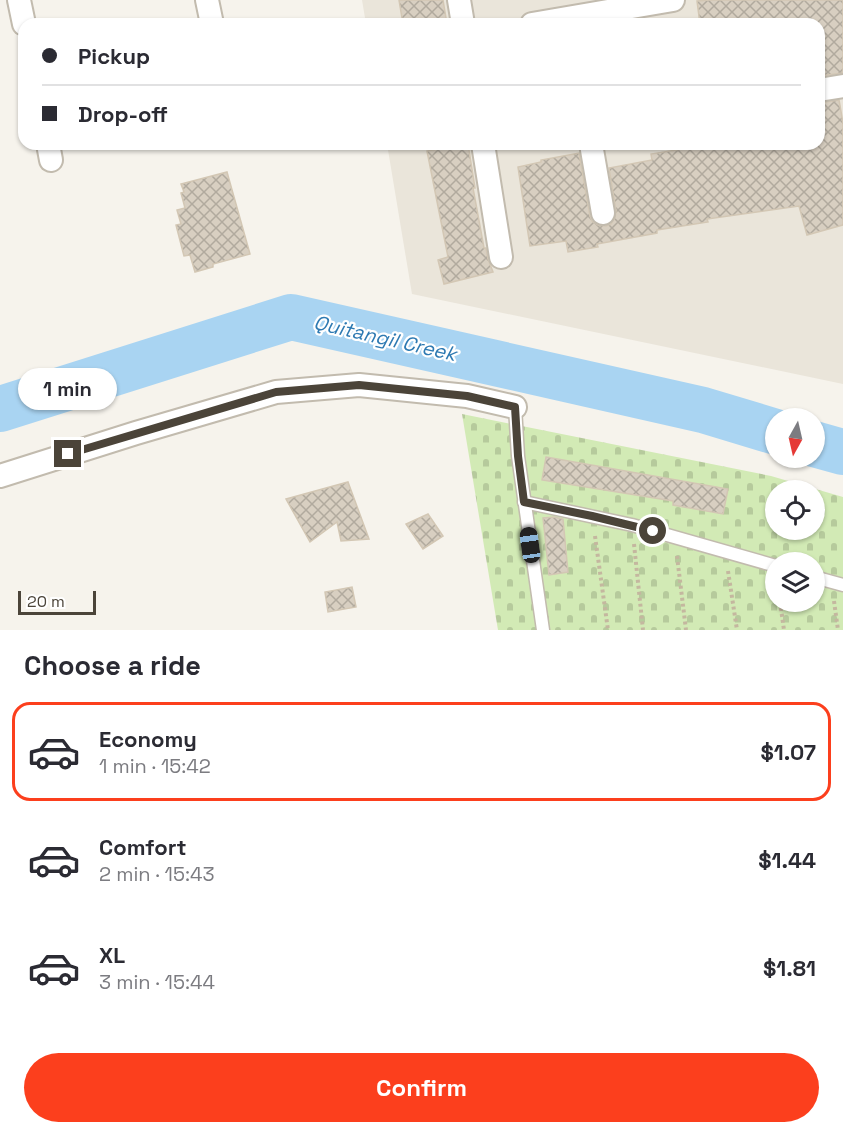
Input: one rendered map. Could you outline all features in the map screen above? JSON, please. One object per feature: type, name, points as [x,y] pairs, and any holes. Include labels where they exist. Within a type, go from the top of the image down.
[{"type":"street","points":[[19,0],[23,18]]},
{"type":"street","points":[[207,0],[211,18]]},
{"type":"street","points":[[459,0],[462,18]]},
{"type":"street","points":[[567,18],[673,0]]},
{"type":"street","points":[[825,89],[843,86]]},
{"type":"street","points":[[490,150],[501,256]]},
{"type":"street","points":[[592,150],[603,213]]},
{"type":"street","points":[[0,476],[135,433],[276,392],[359,385],[467,396],[515,407]]},
{"type":"lane","points":[[515,407],[518,456],[543,630]]},
{"type":"lane","points":[[524,502],[632,525],[765,563]]},
{"type":"path","points":[[592,516],[608,630]]},
{"type":"path","points":[[632,525],[643,630]]},
{"type":"path","points":[[674,537],[686,630]]},
{"type":"path","points":[[726,552],[737,630]]},
{"type":"path","points":[[837,583],[838,630]]},
{"type":"path","points":[[781,612],[784,630]]},
{"type":"shaded area","points":[[362,0],[843,0],[843,384],[412,294],[388,150],[825,150],[825,18],[365,18]]},
{"type":"green space","points":[[462,414],[785,480],[765,480],[765,540],[825,540],[825,492],[843,497],[843,630],[498,630]]},
{"type":"building","points":[[399,0],[443,0],[446,18],[402,18]]},
{"type":"building","points":[[843,0],[843,73],[825,75],[825,18],[699,18],[697,1]]},
{"type":"building","points":[[839,100],[843,123],[843,225],[807,235],[799,206],[707,219],[708,222],[657,230],[657,233],[568,252],[566,241],[530,246],[518,167],[579,153],[590,216],[592,221],[598,225],[606,226],[611,224],[615,218],[616,211],[609,168],[652,160],[651,154],[676,150],[825,150],[825,102]]},
{"type":"building","points":[[469,150],[484,248],[486,248],[493,272],[444,284],[438,260],[448,257],[427,151]]},
{"type":"building","points":[[227,172],[250,254],[213,264],[213,267],[195,272],[190,255],[184,256],[176,225],[181,224],[177,210],[185,208],[181,184]]},
{"type":"building","points":[[546,457],[728,489],[723,514],[673,505],[673,501],[542,480]]},
{"type":"building","points":[[348,482],[369,539],[341,541],[337,522],[310,542],[286,499]]},
{"type":"building","points":[[428,514],[443,536],[423,549],[406,524]]},
{"type":"building","points":[[543,518],[563,519],[568,572],[549,575]]},
{"type":"building","points":[[352,587],[356,607],[328,612],[325,592]]},
{"type":"waterway","name":"Quitangil Creek","points":[[0,409],[291,317],[703,410],[765,429]]},
{"type":"waterway","name":"Quitangil Creek","points":[[825,447],[843,452]]},
{"type":"route","points":[[68,454],[276,392],[359,385],[467,396],[515,407],[524,502],[653,531]]}]
